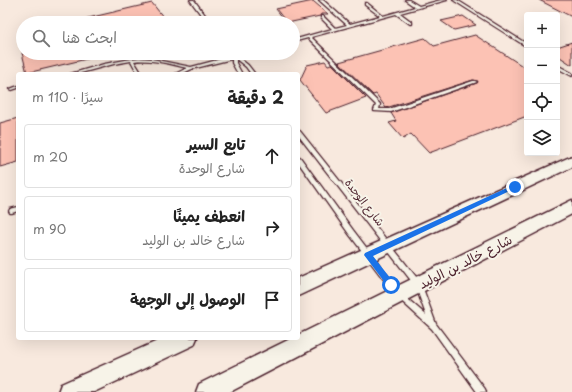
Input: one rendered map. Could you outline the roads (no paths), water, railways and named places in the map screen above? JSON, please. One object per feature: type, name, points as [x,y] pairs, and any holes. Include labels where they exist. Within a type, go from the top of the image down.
[{"type":"main road","points":[[300,286],[572,161]]},
{"type":"main road","name":"شارع خالد بن الوليد","points":[[207,392],[572,206]]},
{"type":"main road","points":[[69,392],[183,340]]},
{"type":"lane","points":[[192,0],[204,16]]},
{"type":"lane","points":[[321,0],[350,26]]},
{"type":"lane","points":[[408,0],[418,7]]},
{"type":"lane","points":[[300,39],[445,0]]},
{"type":"lane","points":[[454,0],[524,44]]},
{"type":"lane","points":[[366,4],[383,17]]},
{"type":"lane","points":[[397,13],[411,23]]},
{"type":"lane","points":[[322,17],[335,30]]},
{"type":"lane","points":[[309,37],[378,106],[376,110],[389,111],[475,82]]},
{"type":"lane","points":[[81,72],[132,60],[157,61],[191,68]]},
{"type":"lane","points":[[132,60],[139,72]]},
{"type":"lane","points":[[182,72],[217,60]]},
{"type":"lane","points":[[234,60],[239,72]]},
{"type":"lane","points":[[240,60],[251,72]]},
{"type":"lane","points":[[560,68],[572,75]]},
{"type":"lane","points":[[12,89],[16,88]]},
{"type":"lane","name":"شارع الوحدة","points":[[300,135],[419,285],[434,327]]},
{"type":"lane","points":[[300,161],[368,255],[399,295],[434,327],[482,392]]}]
